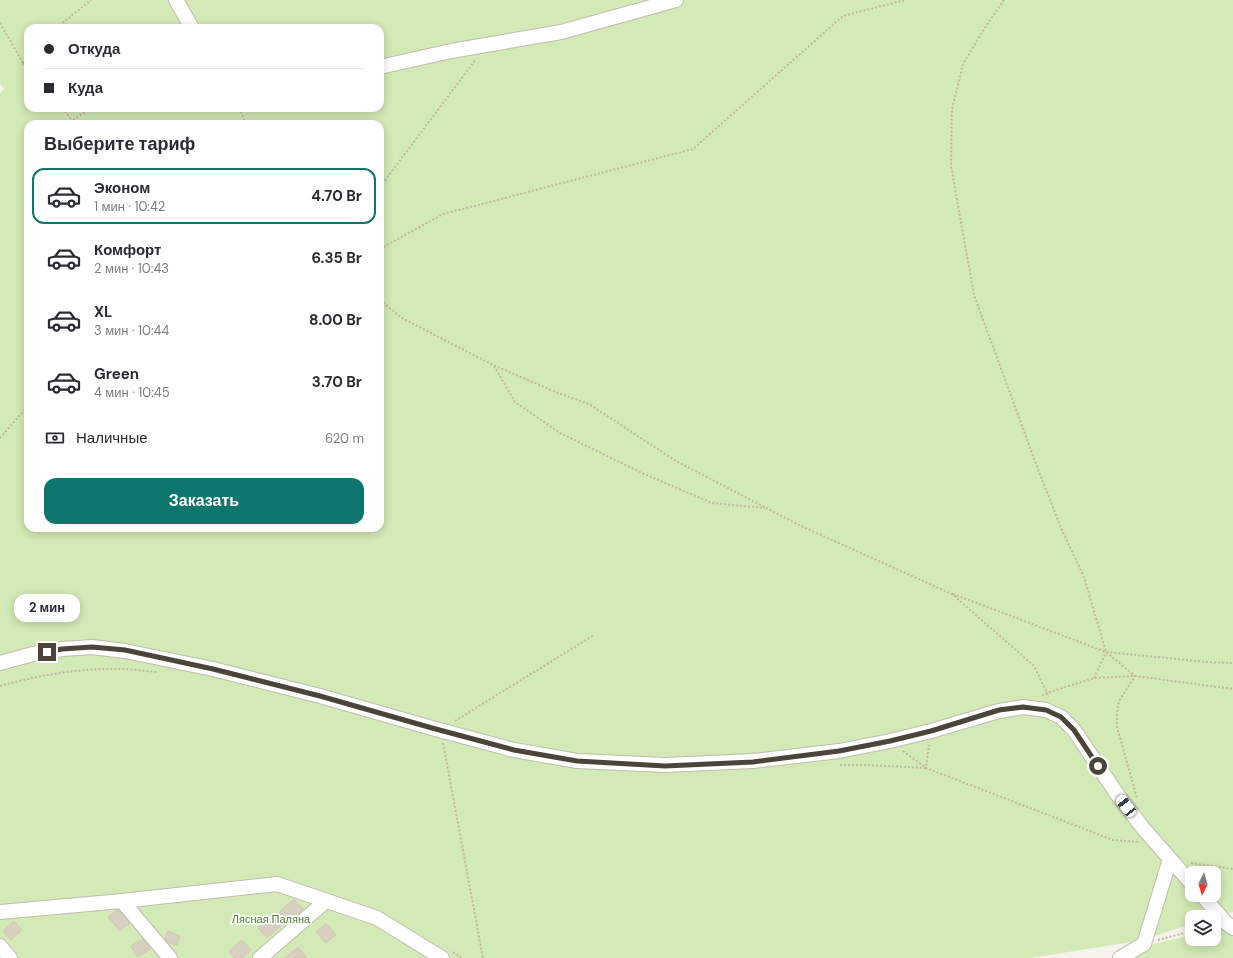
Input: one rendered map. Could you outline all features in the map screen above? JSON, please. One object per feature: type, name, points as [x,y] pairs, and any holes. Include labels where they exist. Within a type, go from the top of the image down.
[{"type":"street","points":[[176,0],[190,24]]},
{"type":"street","points":[[384,67],[451,51],[561,32],[676,0]]},
{"type":"street","points":[[0,663],[32,654],[62,649],[92,647],[125,650],[213,669],[320,696],[441,734],[514,750],[577,761],[665,766],[753,762],[839,751],[931,731],[999,710],[1023,707],[1046,710],[1061,717],[1074,730],[1117,794],[1156,844],[1185,876]]},
{"type":"street","points":[[1120,958],[1144,944],[1170,859]]},
{"type":"street","points":[[0,912],[122,901],[277,884],[376,918],[442,958]]},
{"type":"street","points":[[122,901],[170,958]]},
{"type":"street","points":[[260,958],[326,901]]},
{"type":"street","points":[[1208,902],[1233,928]]},
{"type":"street","points":[[0,946],[10,958]]},
{"type":"path","points":[[61,24],[91,0]]},
{"type":"path","points":[[384,247],[443,214],[693,149],[843,16],[905,0]]},
{"type":"path","points":[[1004,0],[963,64],[952,109],[951,166],[974,295],[1036,464],[1061,528],[1084,577],[1106,652],[1135,676]]},
{"type":"path","points":[[0,23],[23,63]]},
{"type":"path","points":[[384,182],[487,45]]},
{"type":"path","points":[[66,112],[73,120],[85,112]]},
{"type":"path","points":[[384,303],[402,318],[493,365],[558,393],[589,404],[676,461],[767,509],[801,526],[952,594],[1106,652],[1207,662],[1233,663]]},
{"type":"path","points":[[493,365],[516,402],[560,433],[642,473],[712,503],[767,509]]},
{"type":"path","points":[[0,438],[24,411]]},
{"type":"path","points":[[952,594],[1034,666],[1051,699]]},
{"type":"path","points":[[483,958],[441,734],[594,635]]},
{"type":"path","points":[[1094,678],[1106,652]]},
{"type":"path","points":[[0,686],[25,679],[73,671],[120,669],[164,672]]},
{"type":"path","points":[[1135,676],[1119,701],[1117,727],[1135,789],[1138,805]]},
{"type":"path","points":[[1047,693],[1094,678],[1135,676],[1233,689]]},
{"type":"path","points":[[890,741],[926,768],[1113,840],[1156,844]]},
{"type":"path","points":[[1170,859],[1233,869]]},
{"type":"path","points":[[1144,944],[1185,933]]},
{"type":"green space","name":"Лясная Паляна","points":[[0,0],[1233,0],[1233,912],[1221,916],[1221,910],[1185,910],[1185,926],[1144,940],[1030,958],[0,958],[0,93],[4,89],[0,83]]},
{"type":"green space","points":[[1225,927],[1233,936],[1233,958],[1128,958],[1145,946],[1185,937],[1185,946],[1221,946],[1221,928]]},
{"type":"building","points":[[294,899],[303,909],[292,919],[291,917],[267,938],[258,928],[269,919],[270,920]]},
{"type":"building","points":[[117,910],[130,923],[120,931],[108,917]]},
{"type":"building","points":[[14,921],[22,930],[11,940],[3,931]]},
{"type":"building","points":[[326,923],[336,935],[326,943],[316,932]]},
{"type":"building","points":[[168,931],[180,936],[177,945],[167,942],[165,939]]},
{"type":"building","points":[[143,939],[151,949],[138,957],[131,946]]},
{"type":"building","points":[[242,940],[251,950],[242,958],[234,958],[229,951]]},
{"type":"building","points":[[298,947],[307,958],[285,958]]},
{"type":"route","points":[[47,652],[62,649],[92,647],[125,650],[213,669],[320,696],[514,750],[577,761],[665,766],[753,762],[839,751],[890,741],[931,731],[999,710],[1023,707],[1046,710],[1061,717],[1074,730],[1098,766]]}]
